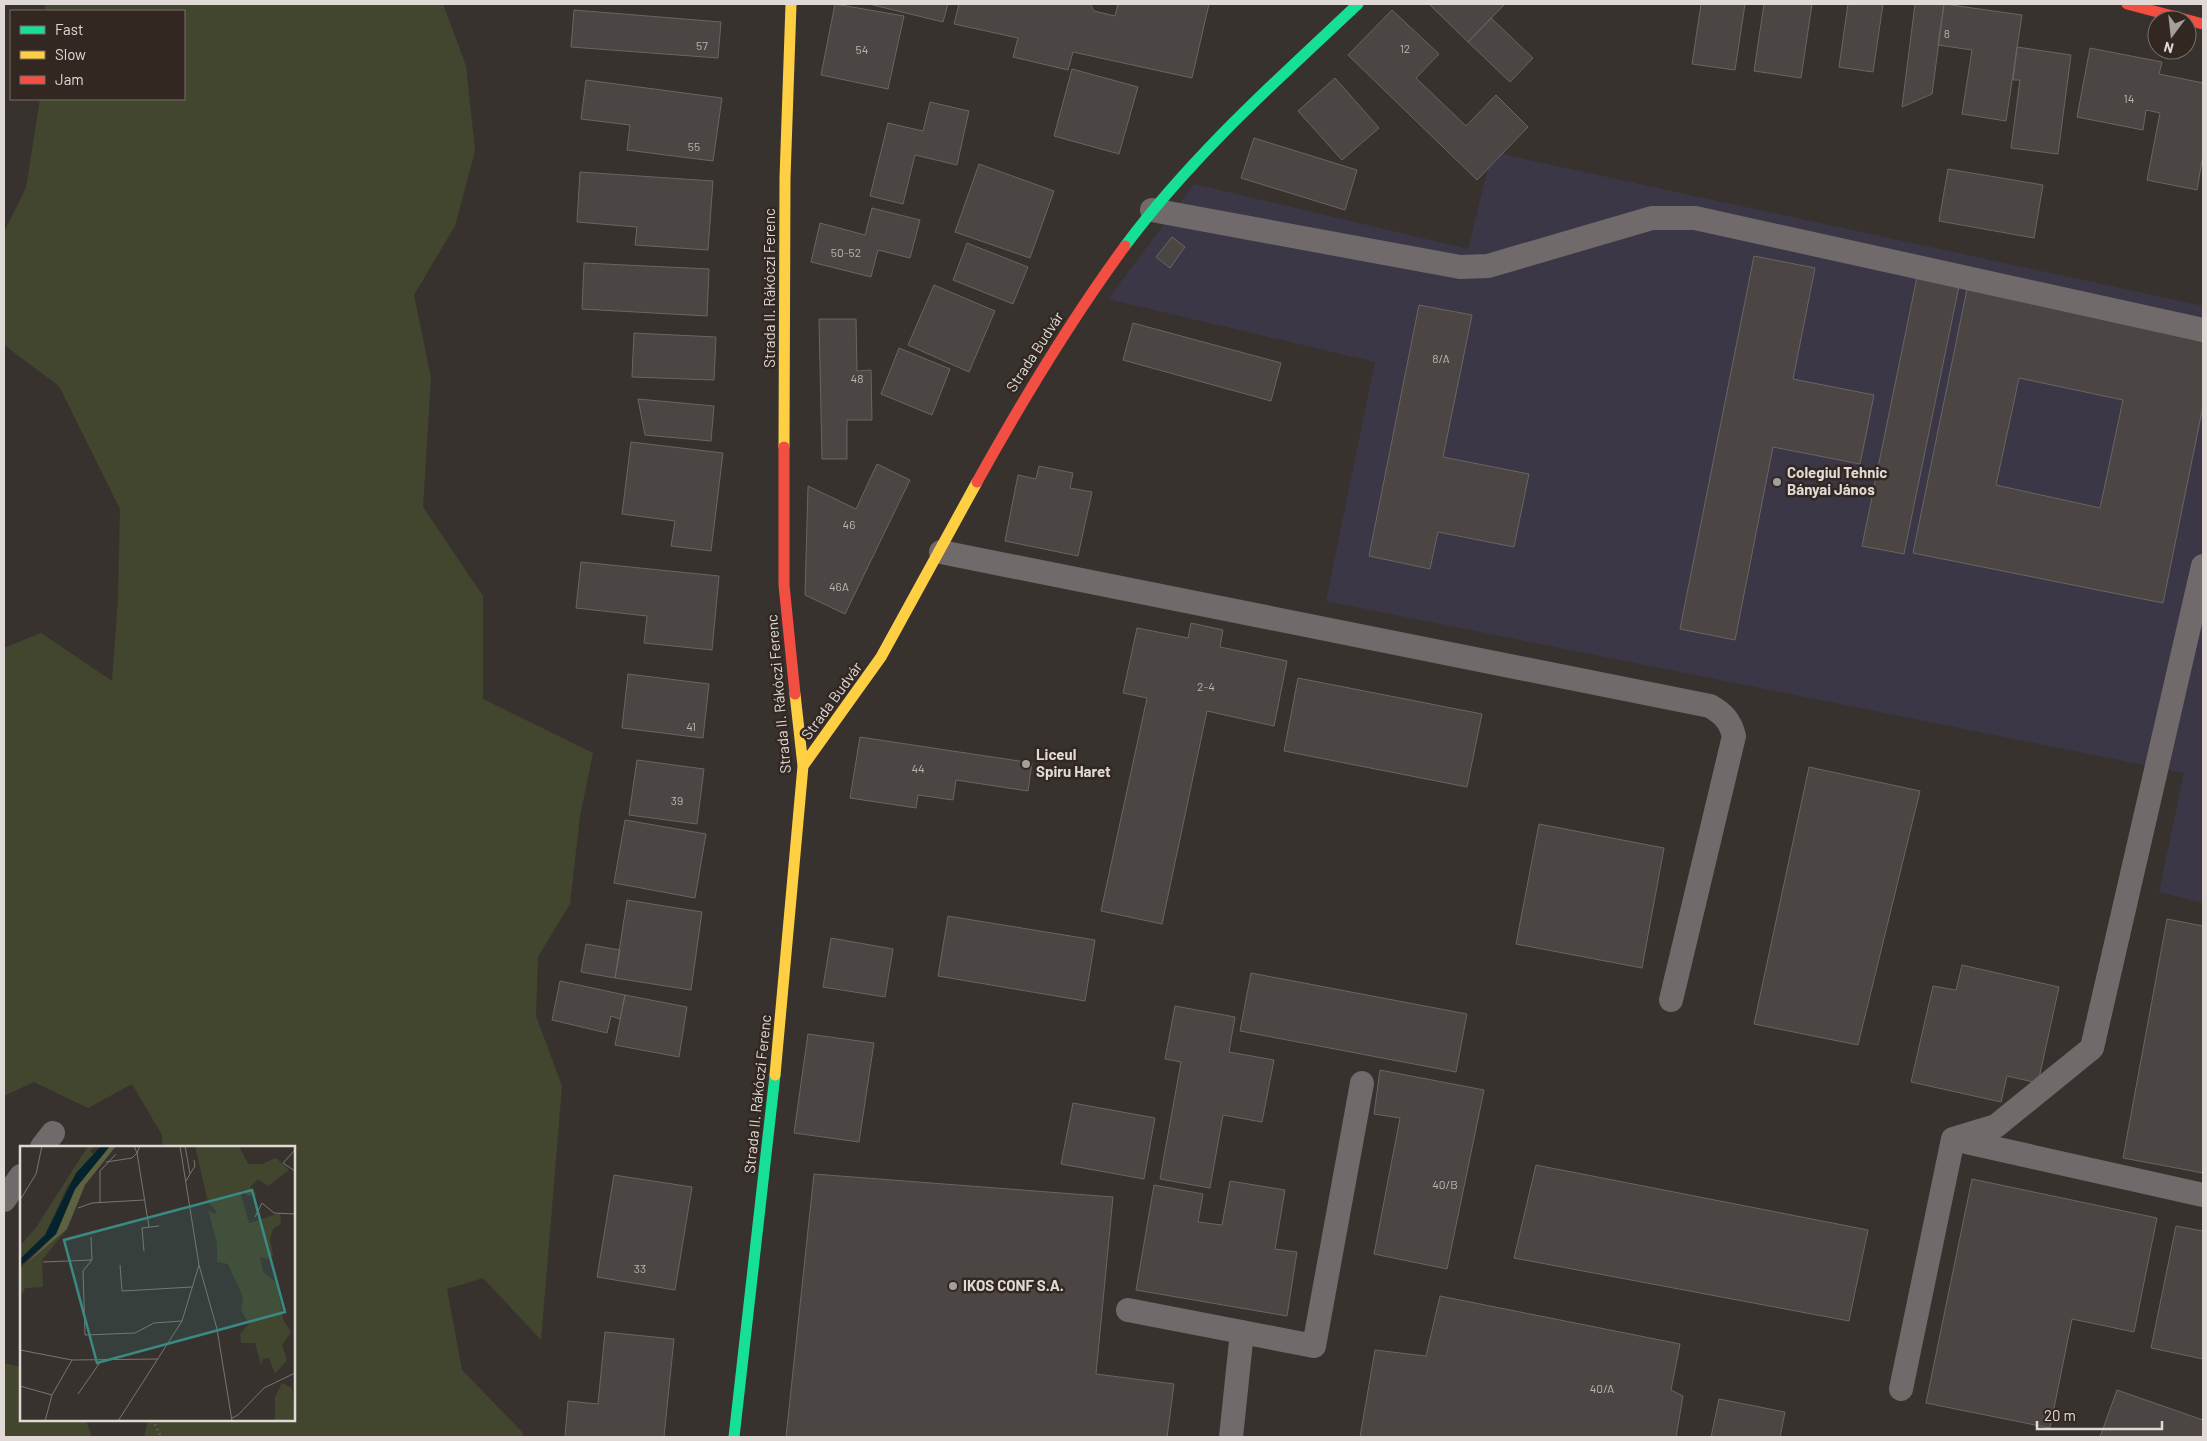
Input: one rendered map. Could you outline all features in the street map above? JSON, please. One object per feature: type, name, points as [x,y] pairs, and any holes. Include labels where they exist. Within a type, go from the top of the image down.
[{"type":"main road","name":"Strada II. Rákóczi Ferenc","points":[[734,1437],[772,1112],[803,766],[784,585],[785,178],[791,4]]},
{"type":"main road","name":"Strada Budvár","points":[[803,766],[882,657],[1018,408],[1096,286],[1152,210],[1239,116],[1358,4]]},
{"type":"main road","points":[[2127,4],[2203,24]]},
{"type":"lane","points":[[1152,210],[1460,267],[1488,266],[1652,218],[1695,218],[2203,330]]},
{"type":"lane","points":[[940,552],[1710,706],[1724,714],[1731,724],[1734,736],[1671,1000]]},
{"type":"lane","points":[[1953,1139],[1996,1126],[2092,1048],[2203,566]]},
{"type":"lane","points":[[1128,1310],[1314,1346],[1362,1083]]},
{"type":"lane","points":[[1953,1139],[2203,1196]]},
{"type":"lane","points":[[1902,1389],[1953,1139]]},
{"type":"lane","points":[[4,1200],[20,1177]]},
{"type":"lane","points":[[1231,1437],[1242,1332]]},
{"type":"path","points":[[153,1421],[161,1437]]},
{"type":"shaded area","name":"Colegiul Tehnic Bányai János","points":[[1492,152],[2203,306],[2203,903],[2159,892],[2184,773],[1326,601],[1375,362],[1108,299],[1194,184],[1468,249]]},
{"type":"green space","points":[[45,4],[443,4],[466,66],[475,151],[455,226],[414,295],[431,378],[423,507],[483,596],[483,699],[593,753],[580,816],[570,904],[538,957],[536,1016],[562,1086],[541,1340],[483,1278],[447,1289],[462,1370],[523,1433],[522,1437],[144,1437],[148,1421],[295,1421],[295,1146],[162,1146],[162,1135],[132,1084],[88,1108],[34,1082],[4,1096],[4,648],[41,633],[112,681],[118,599],[120,509],[59,386],[4,345],[4,232],[26,188],[40,100],[185,100],[185,10],[45,10]]},
{"type":"green space","points":[[4,1363],[20,1367],[20,1421],[86,1421],[92,1437],[4,1437]]},
{"type":"building","points":[[835,4],[904,16],[888,89],[821,75]]},
{"type":"building","points":[[869,4],[948,4],[943,22]]},
{"type":"building","points":[[959,4],[1090,4],[1094,11],[1115,16],[1118,4],[1209,4],[1192,78],[1073,52],[1068,70],[1013,57],[1018,38],[954,24]]},
{"type":"building","points":[[1429,4],[1505,4],[1468,42]]},
{"type":"building","points":[[1701,4],[1745,4],[1735,70],[1692,64]]},
{"type":"building","points":[[1764,4],[1812,4],[1801,78],[1754,71]]},
{"type":"building","points":[[1848,4],[1883,4],[1873,72],[1839,67]]},
{"type":"building","points":[[1915,4],[1944,4],[1932,94],[1902,107]]},
{"type":"building","points":[[1944,4],[2022,15],[2006,121],[1962,114],[1972,50],[1938,45]]},
{"type":"building","points":[[574,10],[721,22],[718,58],[571,47]]},
{"type":"building","points":[[1392,10],[1439,54],[1416,78],[1466,126],[1496,95],[1528,127],[1477,180],[1348,55]]},
{"type":"building","points":[[1491,18],[1533,58],[1510,82],[1468,42]]},
{"type":"building","points":[[2017,47],[2071,55],[2058,154],[2011,148],[2020,80],[2013,80]]},
{"type":"building","points":[[2090,48],[2162,62],[2159,74],[2203,83],[2203,155],[2197,190],[2147,180],[2160,113],[2146,110],[2143,130],[2077,117]]},
{"type":"building","points":[[1072,69],[1138,87],[1119,154],[1054,136]]},
{"type":"building","points":[[1335,78],[1379,128],[1342,160],[1298,111]]},
{"type":"building","points":[[586,80],[722,98],[713,161],[627,150],[630,125],[581,119]]},
{"type":"building","points":[[930,102],[969,111],[957,165],[915,155],[903,204],[870,196],[888,123],[923,131]]},
{"type":"building","points":[[1254,138],[1357,170],[1345,210],[1241,178]]},
{"type":"building","points":[[979,164],[1054,191],[1030,258],[955,232]]},
{"type":"building","points":[[1948,169],[2043,185],[2034,238],[1939,221]]},
{"type":"building","points":[[580,172],[713,181],[708,250],[635,245],[637,227],[577,222]]},
{"type":"building","points":[[872,208],[920,220],[910,258],[878,250],[871,277],[811,262],[820,223],[865,235]]},
{"type":"building","points":[[1172,237],[1185,247],[1170,268],[1156,257]]},
{"type":"building","points":[[967,243],[1028,267],[1013,304],[953,280]]},
{"type":"building","points":[[1754,256],[1815,268],[1793,379],[1874,395],[1860,464],[1773,447],[1735,640],[1680,629]]},
{"type":"building","points":[[584,263],[709,269],[707,316],[582,309]]},
{"type":"building","points":[[1917,277],[1959,286],[1904,554],[1862,546]]},
{"type":"building","points":[[934,285],[995,311],[969,372],[908,345]]},
{"type":"building","points":[[1967,289],[2203,337],[2203,406],[2163,603],[1913,553]],"holes":[[[2019,378],[2123,400],[2100,508],[1996,485]]]},
{"type":"building","points":[[1419,305],[1472,315],[1443,457],[1529,474],[1514,547],[1438,532],[1430,569],[1369,556]]},
{"type":"building","points":[[819,319],[856,319],[857,371],[871,370],[872,420],[847,420],[847,459],[822,459]]},
{"type":"building","points":[[1133,323],[1281,363],[1271,401],[1123,360]]},
{"type":"building","points":[[634,333],[716,337],[714,380],[632,377]]},
{"type":"building","points":[[899,348],[950,369],[932,415],[881,394]]},
{"type":"building","points":[[638,399],[714,406],[711,441],[645,435]]},
{"type":"building","points":[[631,442],[723,453],[711,551],[671,546],[675,521],[622,514]]},
{"type":"building","points":[[877,464],[910,480],[845,614],[805,595],[808,486],[856,509]]},
{"type":"building","points":[[1039,466],[1073,473],[1070,488],[1092,492],[1078,556],[1005,541],[1018,475],[1036,479]]},
{"type":"building","points":[[581,562],[719,576],[712,650],[644,643],[647,616],[576,608]]},
{"type":"building","points":[[1191,623],[1223,630],[1220,647],[1287,661],[1274,726],[1207,711],[1162,924],[1101,911],[1147,698],[1123,693],[1137,628],[1188,638]]},
{"type":"building","points":[[628,674],[709,684],[703,738],[622,728]]},
{"type":"building","points":[[1298,678],[1482,714],[1467,787],[1284,751]]},
{"type":"building","points":[[860,737],[1032,763],[1028,791],[956,780],[953,800],[918,795],[916,808],[850,798]]},
{"type":"building","points":[[637,760],[704,769],[697,824],[629,815]]},
{"type":"building","points":[[1809,767],[1920,791],[1858,1045],[1754,1024]]},
{"type":"building","points":[[625,820],[706,834],[695,898],[614,883]]},
{"type":"building","points":[[1539,824],[1664,848],[1642,968],[1516,944]]},
{"type":"building","points":[[627,900],[702,912],[691,990],[615,978]]},
{"type":"building","points":[[948,916],[1095,940],[1085,1001],[938,976]]},
{"type":"building","points":[[2167,919],[2203,926],[2203,1173],[2123,1158]]},
{"type":"building","points":[[831,938],[893,949],[885,997],[823,987]]},
{"type":"building","points":[[586,944],[620,950],[615,978],[581,972]]},
{"type":"building","points":[[1962,965],[2059,987],[2038,1083],[2007,1076],[2001,1102],[1911,1082],[1933,986],[1956,990]]},
{"type":"building","points":[[1251,973],[1467,1014],[1456,1072],[1240,1031]]},
{"type":"building","points":[[560,981],[625,995],[620,1019],[611,1016],[607,1033],[552,1020]]},
{"type":"building","points":[[625,995],[687,1007],[679,1057],[615,1045]]},
{"type":"building","points":[[1175,1006],[1235,1017],[1229,1052],[1274,1060],[1262,1122],[1223,1115],[1210,1188],[1160,1179],[1181,1062],[1165,1059]]},
{"type":"building","points":[[808,1034],[874,1043],[859,1142],[794,1133]]},
{"type":"building","points":[[1380,1070],[1484,1090],[1447,1269],[1374,1254],[1400,1118],[1374,1114]]},
{"type":"building","points":[[1073,1103],[1155,1118],[1144,1179],[1061,1164]]},
{"type":"building","points":[[1536,1165],[1868,1230],[1849,1321],[1514,1258]]},
{"type":"building","name":"IKOS CONF S.A.","points":[[814,1174],[1113,1197],[1096,1374],[1174,1384],[1167,1437],[786,1437]]},
{"type":"building","points":[[614,1175],[692,1187],[675,1290],[597,1277]]},
{"type":"building","points":[[1972,1179],[2157,1218],[2134,1332],[2072,1319],[2050,1428],[1926,1403]]},
{"type":"building","points":[[1230,1181],[1285,1190],[1275,1249],[1297,1252],[1287,1316],[1136,1290],[1154,1185],[1203,1194],[1198,1222],[1222,1225]]},
{"type":"building","points":[[2176,1226],[2203,1231],[2203,1359],[2151,1348]]},
{"type":"building","points":[[1440,1296],[1680,1344],[1671,1390],[1683,1396],[1676,1437],[1360,1437],[1375,1350],[1426,1356]]},
{"type":"building","points":[[605,1332],[674,1339],[664,1437],[565,1437],[568,1401],[598,1404]]},
{"type":"building","points":[[2117,1390],[2203,1420],[2203,1437],[2100,1437]]},
{"type":"building","points":[[1719,1399],[1785,1412],[1780,1437],[1711,1437]]},
{"type":"traffic: fast","points":[[1125,246],[1178,181],[1207,150],[1358,4]]},
{"type":"traffic: fast","points":[[734,1437],[775,1075]]},
{"type":"traffic: slow","points":[[784,447],[785,178],[791,4]]},
{"type":"traffic: slow","points":[[803,766],[881,657],[977,482]]},
{"type":"traffic: slow","points":[[775,1075],[803,766],[795,694]]},
{"type":"traffic: jam","points":[[2127,4],[2203,24]]},
{"type":"traffic: jam","points":[[977,482],[1047,362],[1125,246]]},
{"type":"traffic: jam","points":[[784,447],[784,585],[795,694]]},
{"type":"place","name":"Colegiul Tehnic Bányai János","points":[[1777,482]]},
{"type":"place","name":"Liceul Spiru Haret","points":[[1026,764]]},
{"type":"place","name":"IKOS CONF S.A.","points":[[953,1286]]}]
